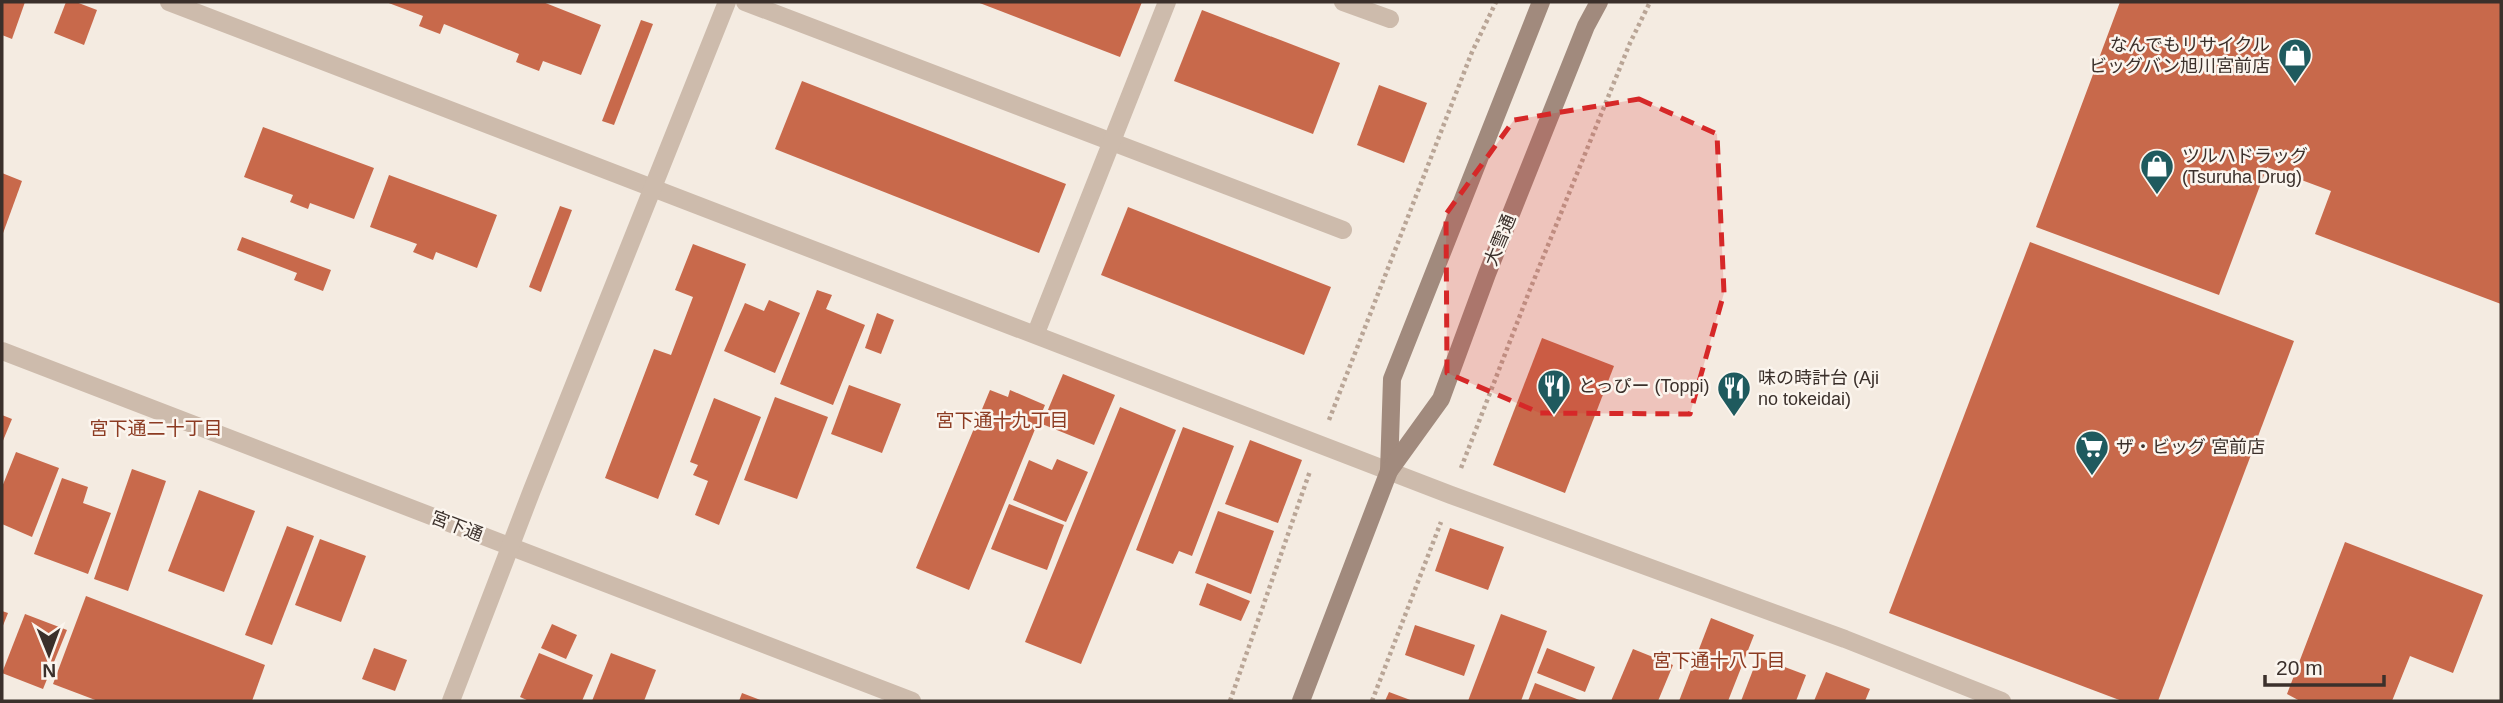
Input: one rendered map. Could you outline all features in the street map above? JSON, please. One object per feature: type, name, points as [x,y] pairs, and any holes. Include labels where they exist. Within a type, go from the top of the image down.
[{"type":"main road","name":"大雪通","points":[[1389,471],[1392,379],[1541,2]]},
{"type":"main road","name":"大雪通","points":[[1301,701],[1389,471],[1441,399],[1487,274],[1586,26],[1599,2]]},
{"type":"street","points":[[169,2],[1036,333],[1451,495],[1845,639],[2002,701]]},
{"type":"street","points":[[452,701],[510,546],[727,2]]},
{"type":"street","points":[[745,2],[1343,230]]},
{"type":"street","points":[[1036,333],[1167,2]]},
{"type":"street","points":[[1343,2],[1390,19]]},
{"type":"street","name":"宮下通","points":[[2,351],[912,701]]},
{"type":"path","points":[[1230,701],[1319,444],[1472,52],[1496,2]]},
{"type":"path","points":[[1372,701],[1529,292],[1630,43],[1650,2]]},
{"type":"highlighted area","points":[[1639,99],[1717,134],[1724,293],[1690,414],[1540,413],[1447,373],[1446,214],[1514,120]]},
{"type":"building","points":[[2,2],[25,2],[12,39],[2,35]]},
{"type":"building","points":[[66,2],[76,2],[97,10],[84,45],[54,33]]},
{"type":"building","points":[[386,2],[543,2],[601,25],[581,75],[543,61],[539,71],[516,62],[519,54],[444,24],[440,34],[419,26],[423,16]]},
{"type":"building","points":[[977,2],[1142,2],[1120,57]]},
{"type":"building","name":"なんでもリサイクル ビッグバン旭川宮前店","points":[[2120,2],[2501,2],[2501,304],[2315,234],[2331,191],[2267,167],[2219,295],[2036,227]]},
{"type":"building","points":[[1202,10],[1340,63],[1313,134],[1174,81]]},
{"type":"building","points":[[641,20],[653,24],[614,125],[602,121]]},
{"type":"building","points":[[802,81],[1066,184],[1039,253],[775,149]]},
{"type":"building","points":[[1379,85],[1427,103],[1404,163],[1357,145]]},
{"type":"building","points":[[263,127],[374,168],[354,219],[310,203],[308,209],[290,202],[293,195],[244,177]]},
{"type":"building","points":[[2,173],[22,181],[2,236]]},
{"type":"building","points":[[389,175],[497,215],[477,268],[436,252],[433,260],[413,252],[417,244],[370,227]]},
{"type":"building","points":[[560,206],[572,210],[541,292],[529,287]]},
{"type":"building","points":[[1128,207],[1331,287],[1304,355],[1101,275]]},
{"type":"building","points":[[242,237],[331,270],[323,291],[294,280],[297,273],[237,250]]},
{"type":"building","name":"ザ・ビッグ 宮前店","points":[[2030,242],[2294,341],[2158,701],[2122,701],[1889,613]]},
{"type":"building","points":[[693,244],[746,264],[658,499],[605,478],[654,349],[671,355],[693,297],[675,290]]},
{"type":"building","points":[[817,290],[832,295],[826,309],[865,325],[833,405],[780,384]]},
{"type":"building","points":[[769,300],[800,313],[775,373],[724,351],[745,303],[764,311]]},
{"type":"building","points":[[877,313],[894,320],[881,354],[865,348]]},
{"type":"building","name":"とっぴー (Toppi)","points":[[1542,338],[1614,366],[1565,493],[1493,465]]},
{"type":"building","points":[[1063,374],[1115,395],[1094,445],[1042,424]]},
{"type":"building","points":[[849,385],[901,404],[882,453],[831,434]]},
{"type":"building","points":[[990,390],[1008,397],[1010,390],[1045,405],[969,590],[916,568]]},
{"type":"building","points":[[775,397],[828,417],[797,499],[744,480]]},
{"type":"building","points":[[714,398],[761,417],[719,525],[695,515],[708,481],[693,475],[698,465],[690,462]]},
{"type":"building","points":[[1120,407],[1176,430],[1081,664],[1025,642]]},
{"type":"building","points":[[2,415],[12,419],[2,443]]},
{"type":"building","points":[[1183,427],[1234,446],[1192,556],[1179,551],[1173,564],[1136,550]]},
{"type":"building","points":[[1250,440],[1302,460],[1278,523],[1225,504]]},
{"type":"building","points":[[16,452],[59,468],[32,537],[2,524],[2,487]]},
{"type":"building","points":[[1057,459],[1088,472],[1066,522],[1013,500],[1029,460],[1052,470]]},
{"type":"building","points":[[132,469],[166,481],[128,591],[94,579]]},
{"type":"building","points":[[62,478],[88,487],[83,503],[111,513],[88,574],[34,554]]},
{"type":"building","points":[[199,490],[255,511],[224,592],[168,571]]},
{"type":"building","points":[[1009,504],[1064,525],[1047,570],[991,549]]},
{"type":"building","points":[[1218,511],[1274,531],[1251,594],[1195,573]]},
{"type":"building","points":[[287,526],[314,536],[272,645],[245,635]]},
{"type":"building","points":[[1450,528],[1504,547],[1488,590],[1435,571]]},
{"type":"building","points":[[320,539],[366,556],[341,622],[295,605]]},
{"type":"building","points":[[2345,542],[2483,595],[2453,673],[2410,656],[2392,701],[2300,701],[2287,694]]},
{"type":"building","points":[[1207,583],[1250,601],[1241,621],[1199,605]]},
{"type":"building","points":[[86,596],[265,665],[252,701],[98,701],[53,684]]},
{"type":"building","points":[[2,611],[8,613],[2,628]]},
{"type":"building","points":[[25,614],[67,630],[43,689],[2,673]]},
{"type":"building","points":[[1501,614],[1547,631],[1521,701],[1468,701]]},
{"type":"building","points":[[1711,618],[1754,635],[1728,701],[1679,701]]},
{"type":"building","points":[[552,624],[577,635],[566,659],[541,648]]},
{"type":"building","points":[[1415,625],[1475,645],[1464,676],[1405,655]]},
{"type":"building","points":[[374,648],[407,660],[395,691],[362,679]]},
{"type":"building","points":[[1547,648],[1595,667],[1585,692],[1537,673]]},
{"type":"building","points":[[1633,649],[1673,665],[1658,701],[1611,701]]},
{"type":"building","points":[[539,653],[593,675],[582,701],[529,701],[520,697]]},
{"type":"building","points":[[611,653],[656,670],[644,701],[592,701]]},
{"type":"building","points":[[1758,657],[1806,675],[1796,701],[1741,701]]},
{"type":"building","points":[[1826,672],[1870,689],[1865,701],[1814,701]]},
{"type":"building","points":[[1535,683],[1582,701],[1528,701]]},
{"type":"building","points":[[1389,692],[1413,701],[1385,701]]},
{"type":"building","points":[[742,693],[763,701],[739,701]]},
{"type":"place","name":"なんでもリサイクル ビッグバン旭川宮前店","points":[[2295,85]]},
{"type":"place","name":"ツルハドラッグ (Tsuruha Drug)","points":[[2157,196]]},
{"type":"place","name":"とっぴー (Toppi)","points":[[1554,416]]},
{"type":"place","name":"味の時計台 (Aji no tokeidai)","points":[[1734,418]]},
{"type":"place","name":"ザ・ビッグ 宮前店","points":[[2092,477]]},
{"type":"district","name":"宮下通十九丁目","points":[[1002,420]]},
{"type":"district","name":"宮下通二十丁目","points":[[156,428]]},
{"type":"district","name":"宮下通十八丁目","points":[[1719,660]]}]
